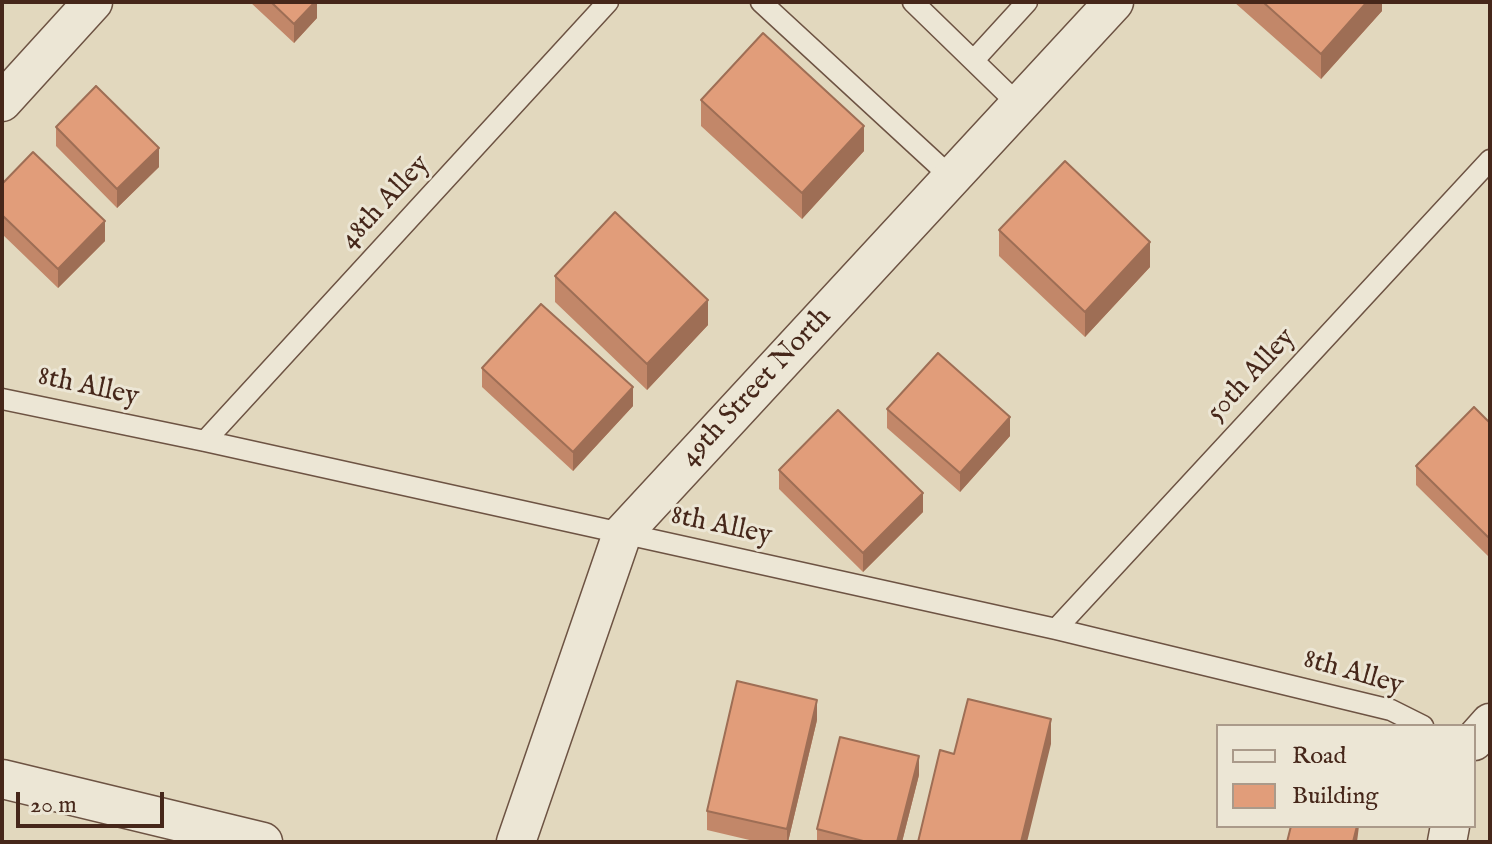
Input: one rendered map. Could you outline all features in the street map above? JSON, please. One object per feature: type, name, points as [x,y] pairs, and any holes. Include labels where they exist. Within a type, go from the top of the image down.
[{"type":"street","points":[[2,102],[93,2]]},
{"type":"street","name":"49th Street North","points":[[516,842],[622,534],[1114,2]]},
{"type":"street","points":[[1476,739],[1490,723]]},
{"type":"street","points":[[2,779],[263,842]]},
{"type":"lane","name":"48th Alley","points":[[205,441],[608,2]]},
{"type":"lane","points":[[761,2],[952,178]]},
{"type":"lane","points":[[913,2],[1019,105]]},
{"type":"lane","points":[[974,60],[1027,2]]},
{"type":"lane","name":"50th Alley","points":[[1056,629],[1490,160]]},
{"type":"lane","name":"8th Alley","points":[[2,399],[1056,629],[1391,710],[1419,724]]},
{"type":"building","points":[[271,2],[315,2],[294,24]]},
{"type":"building","points":[[1263,2],[1367,2],[1321,54]]},
{"type":"building","points":[[763,33],[864,126],[802,193],[701,100]]},
{"type":"building","points":[[96,86],[159,148],[117,189],[56,127]]},
{"type":"building","points":[[33,152],[105,221],[58,269],[2,215],[2,184]]},
{"type":"building","points":[[1065,161],[1150,242],[1085,312],[999,230]]},
{"type":"building","points":[[615,212],[708,300],[647,364],[555,276]]},
{"type":"building","points":[[541,304],[633,387],[573,452],[482,368]]},
{"type":"building","points":[[938,353],[1010,417],[960,473],[887,409]]},
{"type":"building","points":[[1474,407],[1490,423],[1490,539],[1416,466]]},
{"type":"building","points":[[838,410],[923,493],[863,553],[779,470]]},
{"type":"building","points":[[737,681],[817,700],[787,829],[707,811]]},
{"type":"building","points":[[968,699],[1051,719],[1021,842],[918,842],[940,750],[954,754]]},
{"type":"building","points":[[840,737],[919,756],[897,842],[867,842],[817,829]]},
{"type":"building","points":[[1290,828],[1356,828],[1353,842],[1287,842]]}]
